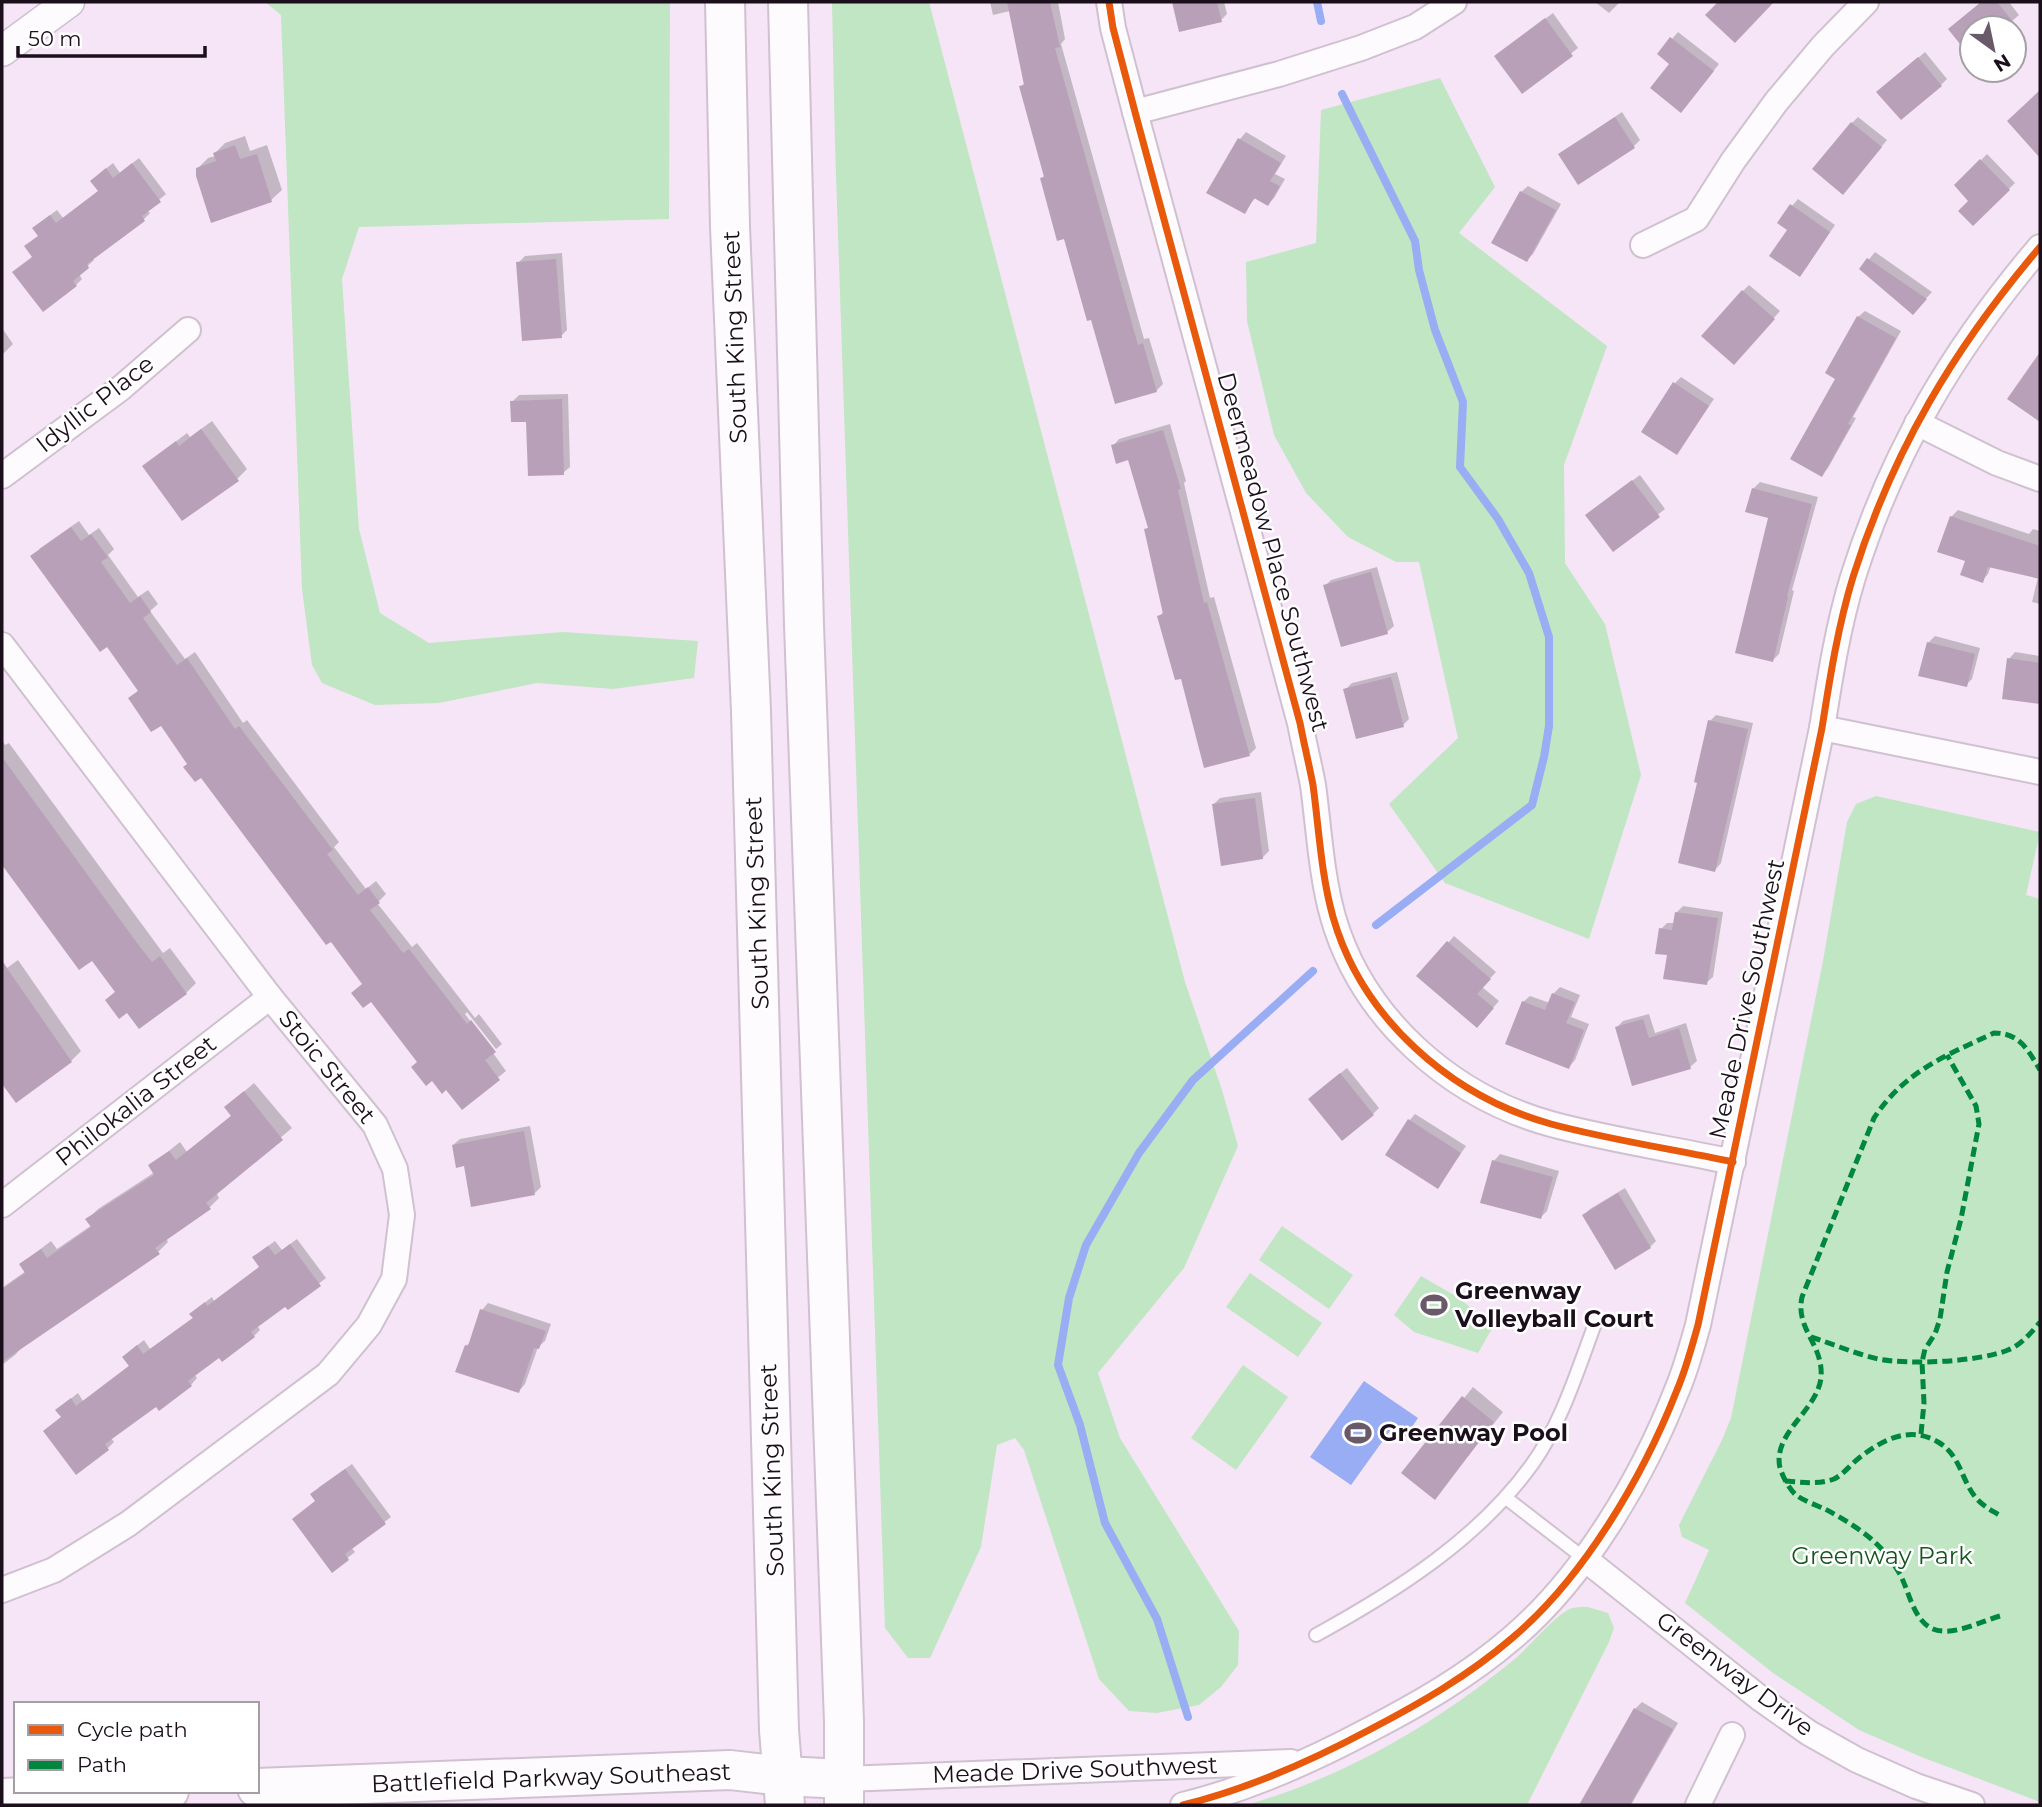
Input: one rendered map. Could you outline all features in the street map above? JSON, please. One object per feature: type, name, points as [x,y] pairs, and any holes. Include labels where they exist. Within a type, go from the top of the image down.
[{"type":"main road","name":"South King Street","points":[[725,2],[730,227],[751,711],[779,1702],[784,1791]]},
{"type":"main road","points":[[788,2],[804,625],[844,1722],[844,1792]]},
{"type":"main road","name":"Battlefield Parkway Southeast","points":[[259,1788],[730,1770],[784,1791],[844,1792]]},
{"type":"main road","points":[[2,1798],[121,1793]]},
{"type":"street","points":[[2,51],[69,2]]},
{"type":"street","name":"Deermeadow Place Southwest","points":[[1109,2],[1135,112],[1300,723],[1312,785],[1323,870],[1333,917],[1347,956],[1370,998],[1395,1028],[1430,1062],[1470,1089],[1507,1108],[1550,1124],[1733,1162]]},
{"type":"street","points":[[1135,112],[1279,74],[1361,48],[1415,27],[1454,2]]},
{"type":"street","points":[[1643,244],[1696,219],[1733,160],[1776,102],[1823,46],[1866,2]]},
{"type":"street","name":"Meade Drive Southwest","points":[[1183,1805],[1265,1780],[1306,1762],[1409,1710],[1463,1676],[1513,1638],[1585,1559],[1650,1451],[1678,1388],[1698,1325],[1822,728],[1834,652],[1853,578],[1878,507],[1917,423],[1954,359],[1990,307],[2040,247]]},
{"type":"street","name":"Idyllic Place","points":[[2,476],[121,388],[188,330]]},
{"type":"street","points":[[1917,423],[1997,463],[2040,479]]},
{"type":"street","name":"Stoic Street","points":[[2,645],[271,997],[375,1125],[395,1169],[402,1215],[394,1279],[369,1325],[328,1374],[128,1524],[54,1570],[2,1590]]},
{"type":"street","points":[[1822,728],[2040,772]]},
{"type":"street","name":"Philokalia Street","points":[[5,1195],[271,997]]},
{"type":"street","name":"Greenway Drive","points":[[1585,1559],[1761,1699],[1809,1733],[1869,1766],[1972,1805]]},
{"type":"street","points":[[1698,1805],[1732,1735]]},
{"type":"street","name":"Meade Drive Southwest","points":[[844,1792],[1306,1762]]},
{"type":"lane","points":[[1316,1635],[1404,1584],[1461,1539],[1506,1498],[1534,1462],[1560,1413],[1596,1321]]},
{"type":"lane","points":[[1506,1498],[1585,1559]]},
{"type":"green space","points":[[265,2],[670,2],[669,219],[359,227],[342,279],[359,529],[380,613],[429,643],[563,632],[698,641],[694,678],[613,689],[537,683],[439,703],[375,705],[322,683],[312,665],[302,589],[281,15]]},
{"type":"green space","points":[[832,2],[929,2],[1185,982],[1238,1146],[1184,1268],[1098,1373],[1120,1438],[1239,1631],[1238,1665],[1221,1687],[1199,1705],[1157,1713],[1129,1711],[1099,1679],[1024,1450],[1015,1438],[997,1445],[981,1547],[930,1658],[908,1658],[885,1628]]},
{"type":"green space","points":[[1440,78],[1495,187],[1459,233],[1607,346],[1564,465],[1565,563],[1605,624],[1641,775],[1589,939],[1445,883],[1389,804],[1458,738],[1419,562],[1396,562],[1348,537],[1306,493],[1274,435],[1247,321],[1246,262],[1316,243],[1321,110]]},
{"type":"green space","name":"Greenway Park","points":[[1876,796],[2040,832],[2026,895],[2040,899],[2040,1802],[1859,1730],[1773,1673],[1685,1603],[1709,1550],[1682,1537],[1679,1525],[1731,1418],[1823,961],[1847,822],[1856,804]]},
{"type":"green space","points":[[1282,1226],[1353,1275],[1329,1309],[1259,1260]]},
{"type":"green space","points":[[1250,1273],[1322,1323],[1298,1357],[1226,1307]]},
{"type":"green space","name":"Greenway Volleyball Court","points":[[1421,1276],[1454,1295],[1494,1325],[1478,1353],[1414,1332],[1394,1315]]},
{"type":"green space","points":[[1243,1365],[1288,1397],[1236,1470],[1191,1438]]},
{"type":"green space","points":[[1588,1607],[1608,1613],[1614,1628],[1527,1805],[1246,1805],[1319,1779],[1422,1726],[1486,1682],[1566,1611]]},
{"type":"water","name":"Greenway Pool","points":[[1364,1381],[1418,1418],[1405,1437],[1392,1428],[1351,1485],[1310,1457]]},
{"type":"building","points":[[1007,2],[1050,2],[1060,47],[1055,48],[1138,345],[1143,343],[1157,392],[1115,404],[1091,320],[1087,321],[1064,239],[1057,241],[1040,178],[1044,177],[1019,86],[1024,85]]},
{"type":"building","points":[[1172,2],[1217,2],[1222,22],[1179,32]]},
{"type":"building","points":[[1718,2],[1774,2],[1735,43],[1705,15]]},
{"type":"building","points":[[1981,2],[1997,2],[2007,14],[1966,14]]},
{"type":"building","points":[[1545,18],[1573,56],[1522,94],[1494,56]]},
{"type":"building","points":[[1958,21],[1958,42],[1948,29]]},
{"type":"building","points":[[1670,37],[1714,71],[1681,113],[1650,88],[1669,64],[1657,54]]},
{"type":"building","points":[[1918,57],[1942,86],[1901,120],[1876,92]]},
{"type":"building","points":[[2040,90],[2040,158],[2007,121]]},
{"type":"building","points":[[1615,117],[1635,148],[1578,185],[1558,154]]},
{"type":"building","points":[[1851,122],[1882,147],[1843,195],[1812,169]]},
{"type":"building","points":[[1238,138],[1281,163],[1270,181],[1280,186],[1268,206],[1254,198],[1245,214],[1206,193]]},
{"type":"building","points":[[235,145],[240,159],[257,154],[272,202],[211,223],[196,176],[196,168],[216,161],[213,153]]},
{"type":"building","points":[[1980,159],[2010,190],[1973,226],[1958,211],[1968,201],[1954,185]]},
{"type":"building","points":[[132,163],[161,202],[142,216],[145,221],[87,264],[89,268],[73,281],[77,286],[43,312],[12,272],[32,257],[24,246],[38,236],[32,228],[50,215],[56,223],[98,191],[90,181],[106,168],[113,178]]},
{"type":"building","points":[[1520,191],[1556,210],[1527,262],[1491,243]]},
{"type":"building","points":[[1790,204],[1830,232],[1800,277],[1769,256],[1787,230],[1777,223]]},
{"type":"building","points":[[1867,258],[1927,299],[1913,315],[1859,269]]},
{"type":"building","points":[[556,259],[562,338],[522,341],[516,262]]},
{"type":"building","points":[[1742,290],[1775,319],[1734,365],[1701,336]]},
{"type":"building","points":[[1857,316],[1896,338],[1822,477],[1790,459],[1835,379],[1825,373]]},
{"type":"building","points":[[2040,352],[2040,422],[2007,399]]},
{"type":"building","points":[[1673,382],[1709,406],[1677,455],[1641,432]]},
{"type":"building","points":[[562,399],[564,475],[528,476],[526,422],[511,422],[510,401]]},
{"type":"building","points":[[201,429],[239,481],[182,521],[142,466],[176,441],[179,446]]},
{"type":"building","points":[[1163,430],[1181,489],[1178,490],[1204,603],[1207,602],[1250,756],[1204,768],[1181,679],[1175,680],[1157,616],[1163,614],[1144,529],[1148,528],[1128,460],[1116,464],[1111,445]]},
{"type":"building","points":[[1632,480],[1660,517],[1613,552],[1585,515]]},
{"type":"building","points":[[1752,488],[1812,504],[1787,596],[1773,662],[1735,653],[1768,518],[1745,512]]},
{"type":"building","points":[[1950,516],[2040,546],[2040,579],[1988,567],[1983,583],[1960,575],[1965,561],[1937,552]]},
{"type":"building","points":[[71,527],[81,541],[91,534],[108,557],[101,562],[130,603],[140,596],[151,612],[143,618],[177,665],[187,658],[235,729],[239,726],[333,850],[327,854],[358,895],[368,887],[380,903],[370,910],[403,953],[409,949],[467,1024],[471,1020],[496,1052],[485,1060],[500,1080],[462,1110],[446,1090],[442,1094],[432,1081],[426,1086],[411,1067],[417,1062],[371,1002],[363,1008],[351,993],[362,984],[331,942],[326,945],[201,778],[195,782],[183,767],[187,764],[161,726],[151,732],[128,698],[138,691],[107,647],[100,652],[30,556]]},
{"type":"building","points":[[1371,572],[1388,634],[1341,647],[1323,585]]},
{"type":"building","points":[[1927,642],[1975,654],[1967,687],[1918,676]]},
{"type":"building","points":[[2007,658],[2040,663],[2040,704],[2002,699]]},
{"type":"building","points":[[1391,677],[1404,727],[1356,739],[1343,689]]},
{"type":"building","points":[[1708,720],[1748,729],[1715,872],[1678,863],[1697,783],[1694,782]]},
{"type":"building","points":[[2,757],[140,947],[152,962],[160,956],[187,994],[139,1029],[127,1013],[119,1019],[105,1000],[115,992],[92,961],[79,970],[2,865]]},
{"type":"building","points":[[1255,798],[1263,859],[1221,866],[1212,804]]},
{"type":"building","points":[[1675,912],[1718,918],[1707,985],[1663,979],[1667,955],[1655,954],[1659,928],[1672,930]]},
{"type":"building","points":[[1447,941],[1491,979],[1477,994],[1494,1008],[1477,1028],[1416,976]]},
{"type":"building","points":[[2,961],[72,1062],[16,1103],[2,1084]]},
{"type":"building","points":[[1552,993],[1575,1002],[1566,1023],[1584,1030],[1569,1069],[1505,1044],[1522,1001],[1545,1010]]},
{"type":"building","points":[[1643,1019],[1649,1038],[1679,1028],[1691,1069],[1632,1086],[1615,1027]]},
{"type":"building","points":[[1340,1073],[1374,1115],[1342,1141],[1308,1099]]},
{"type":"building","points":[[244,1091],[283,1140],[206,1203],[211,1209],[155,1248],[160,1254],[2,1362],[2,1289],[25,1273],[19,1264],[41,1249],[47,1258],[91,1227],[85,1219],[154,1175],[148,1165],[169,1151],[176,1160],[231,1116],[224,1107]]},
{"type":"building","points":[[1408,1119],[1461,1153],[1438,1189],[1385,1155]]},
{"type":"building","points":[[524,1131],[535,1195],[471,1207],[464,1166],[456,1168],[452,1145]]},
{"type":"building","points":[[1492,1160],[1553,1177],[1541,1219],[1480,1203]]},
{"type":"building","points":[[1618,1193],[1651,1248],[1615,1270],[1582,1215]]},
{"type":"building","points":[[290,1244],[321,1286],[288,1310],[285,1307],[251,1332],[255,1337],[222,1362],[219,1358],[188,1381],[192,1386],[159,1411],[156,1407],[105,1444],[109,1450],[76,1475],[43,1431],[61,1417],[55,1410],[71,1398],[76,1406],[129,1366],[122,1357],[137,1345],[143,1354],[193,1318],[189,1314],[205,1302],[207,1306],[259,1267],[252,1257],[268,1246],[275,1255]]},
{"type":"building","points":[[480,1309],[546,1331],[539,1349],[534,1348],[519,1393],[455,1372],[465,1345],[468,1346]]},
{"type":"building","points":[[1462,1396],[1494,1422],[1435,1500],[1401,1473]]},
{"type":"building","points":[[345,1469],[386,1524],[345,1554],[349,1560],[332,1573],[292,1519],[315,1501],[310,1494]]},
{"type":"building","points":[[1634,1708],[1673,1729],[1630,1805],[1579,1805]]},
{"type":"waterway","points":[[1317,2],[1321,21]]},
{"type":"waterway","points":[[1342,94],[1415,241],[1419,270],[1435,330],[1463,402],[1460,467],[1498,519],[1529,573],[1549,637],[1549,726],[1532,805],[1376,925]]},
{"type":"waterway","points":[[1188,1717],[1157,1619],[1105,1523],[1080,1425],[1058,1365],[1069,1298],[1086,1245],[1139,1153],[1193,1080],[1313,971]]},
{"type":"marked path","points":[[2000,1616],[1949,1631],[1933,1629],[1926,1625],[1920,1619],[1902,1578],[1886,1553],[1854,1526],[1796,1495],[1780,1468],[1779,1455],[1788,1433],[1812,1401],[1821,1378],[1818,1356],[1802,1319],[1802,1297],[1874,1118],[1899,1088],[1927,1066],[1994,1033],[2017,1039],[2040,1070]]},
{"type":"marked path","points":[[1921,1434],[1924,1403],[1922,1362],[1925,1349],[1935,1334],[1940,1319],[1947,1272],[1961,1219],[1979,1124],[1976,1106],[1947,1055]]},
{"type":"marked path","points":[[1811,1337],[1878,1359],[1944,1361],[1980,1357],[2013,1348],[2040,1322]]},
{"type":"marked path","points":[[1785,1481],[1816,1483],[1834,1479],[1859,1458],[1886,1441],[1917,1435],[1946,1447],[1977,1499],[1999,1515]]},
{"type":"cycle path","points":[[1109,2],[1135,112],[1300,723],[1313,785],[1323,868],[1333,917],[1347,954],[1365,988],[1388,1019],[1415,1048],[1445,1073],[1478,1094],[1514,1111],[1573,1130],[1733,1162]]},
{"type":"cycle path","points":[[1183,1805],[1255,1783],[1324,1753],[1443,1689],[1478,1665],[1511,1639],[1563,1587],[1629,1491],[1677,1390],[1698,1325],[1822,728],[1831,671],[1853,577],[1887,486],[1929,402],[1980,323],[2040,247]]},
{"type":"place","name":"Greenway Volleyball Court","points":[[1434,1305]]},
{"type":"place","name":"Greenway Pool","points":[[1358,1433]]}]
